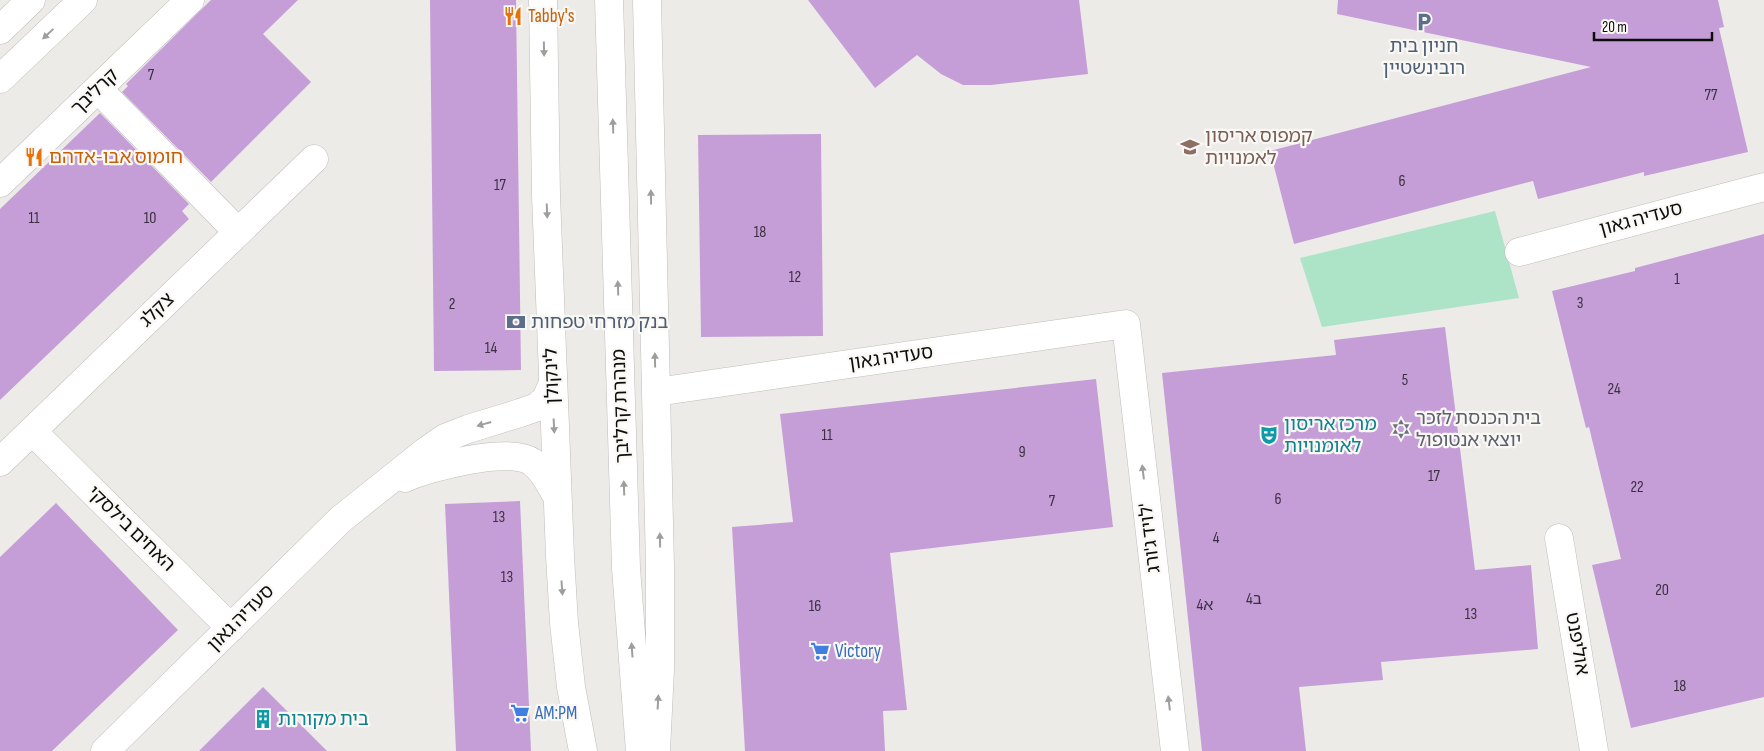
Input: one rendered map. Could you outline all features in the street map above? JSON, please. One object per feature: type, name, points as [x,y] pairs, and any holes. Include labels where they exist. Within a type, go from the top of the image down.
[{"type":"street","points":[[0,30],[31,0]]},
{"type":"street","points":[[0,79],[83,0]]},
{"type":"street","name":"קרליבך","points":[[0,184],[190,0]]},
{"type":"street","name":"לינקולן","points":[[543,0],[546,195],[552,384],[564,623],[571,687],[583,751]]},
{"type":"street","name":"מנהרת קרליבך","points":[[609,0],[626,568],[640,751]]},
{"type":"street","points":[[646,0],[660,567],[660,669],[656,751]]},
{"type":"street","points":[[98,89],[238,232]]},
{"type":"street","name":"צקלג","points":[[0,462],[314,159]]},
{"type":"street","name":"סעדיה גאון","points":[[1519,252],[1764,187]]},
{"type":"street","name":"סעדיה גאון","points":[[656,392],[1126,324]]},
{"type":"street","name":"לויד ג'ורג'","points":[[1126,324],[1175,751]]},
{"type":"street","name":"סעדיה גאון","points":[[105,751],[341,519],[445,438],[468,428],[536,407],[546,399],[552,384]]},
{"type":"street","name":"האחים בילסקי","points":[[32,431],[231,628]]},
{"type":"street","name":"סעדיה גאון","points":[[381,489],[418,472],[441,465],[509,456],[524,458],[538,466],[558,498]]},
{"type":"street","name":"אוליפנט","points":[[1559,538],[1594,751]]},
{"type":"green space","points":[[1495,211],[1519,298],[1322,327],[1300,258]]},
{"type":"building","points":[[211,0],[298,0],[263,34],[311,82],[211,182],[122,92],[128,86],[126,84]]},
{"type":"building","points":[[430,0],[516,0],[521,370],[434,371]]},
{"type":"building","points":[[808,0],[1079,0],[1088,74],[991,85],[963,85],[941,74],[917,55],[875,88]]},
{"type":"building","points":[[1338,0],[1718,0],[1724,27],[1719,28],[1748,152],[1644,176],[1644,172],[1538,199],[1533,181],[1294,244],[1270,151],[1591,67],[1337,14]]},
{"type":"building","points":[[100,113],[189,204],[182,211],[189,219],[0,400],[0,209]]},
{"type":"building","points":[[821,134],[823,336],[701,337],[698,135]]},
{"type":"building","points":[[1764,234],[1764,697],[1631,728],[1592,565],[1621,559],[1589,427],[1586,428],[1552,291],[1635,271],[1635,268]]},
{"type":"building","points":[[1445,327],[1475,570],[1531,565],[1538,649],[1381,662],[1383,680],[1299,687],[1306,751],[1202,751],[1162,373],[1336,355],[1334,340]]},
{"type":"building","points":[[1096,379],[1113,527],[890,553],[907,710],[883,711],[885,751],[745,751],[732,527],[793,522],[780,414]]},
{"type":"building","points":[[520,501],[531,751],[456,751],[445,504]]},
{"type":"building","points":[[56,503],[178,630],[52,751],[0,751],[0,557]]},
{"type":"building","name":"בית מקורות","points":[[263,687],[327,751],[199,751]]},
{"type":"place","name":"Tabby's","points":[[513,16]]},
{"type":"place","name":"חניון בית רובינשטיין","points":[[1424,22]]},
{"type":"place","name":"קמפוס אריסון לאמנויות","points":[[1190,147]]},
{"type":"place","name":"חומוס אבו-אדהם","points":[[34,157]]},
{"type":"place","name":"בנק מזרחי טפחות","points":[[516,322]]},
{"type":"place","name":"בית הכנסת לזכר יוצאי אנטופול","points":[[1401,429]]},
{"type":"place","name":"מרכז אריסון לאומנויות","points":[[1269,435]]},
{"type":"place","name":"Victory","points":[[820,651]]},
{"type":"place","name":"AM:PM","points":[[520,713]]},
{"type":"place","name":"בית מקורות","points":[[263,719]]}]
